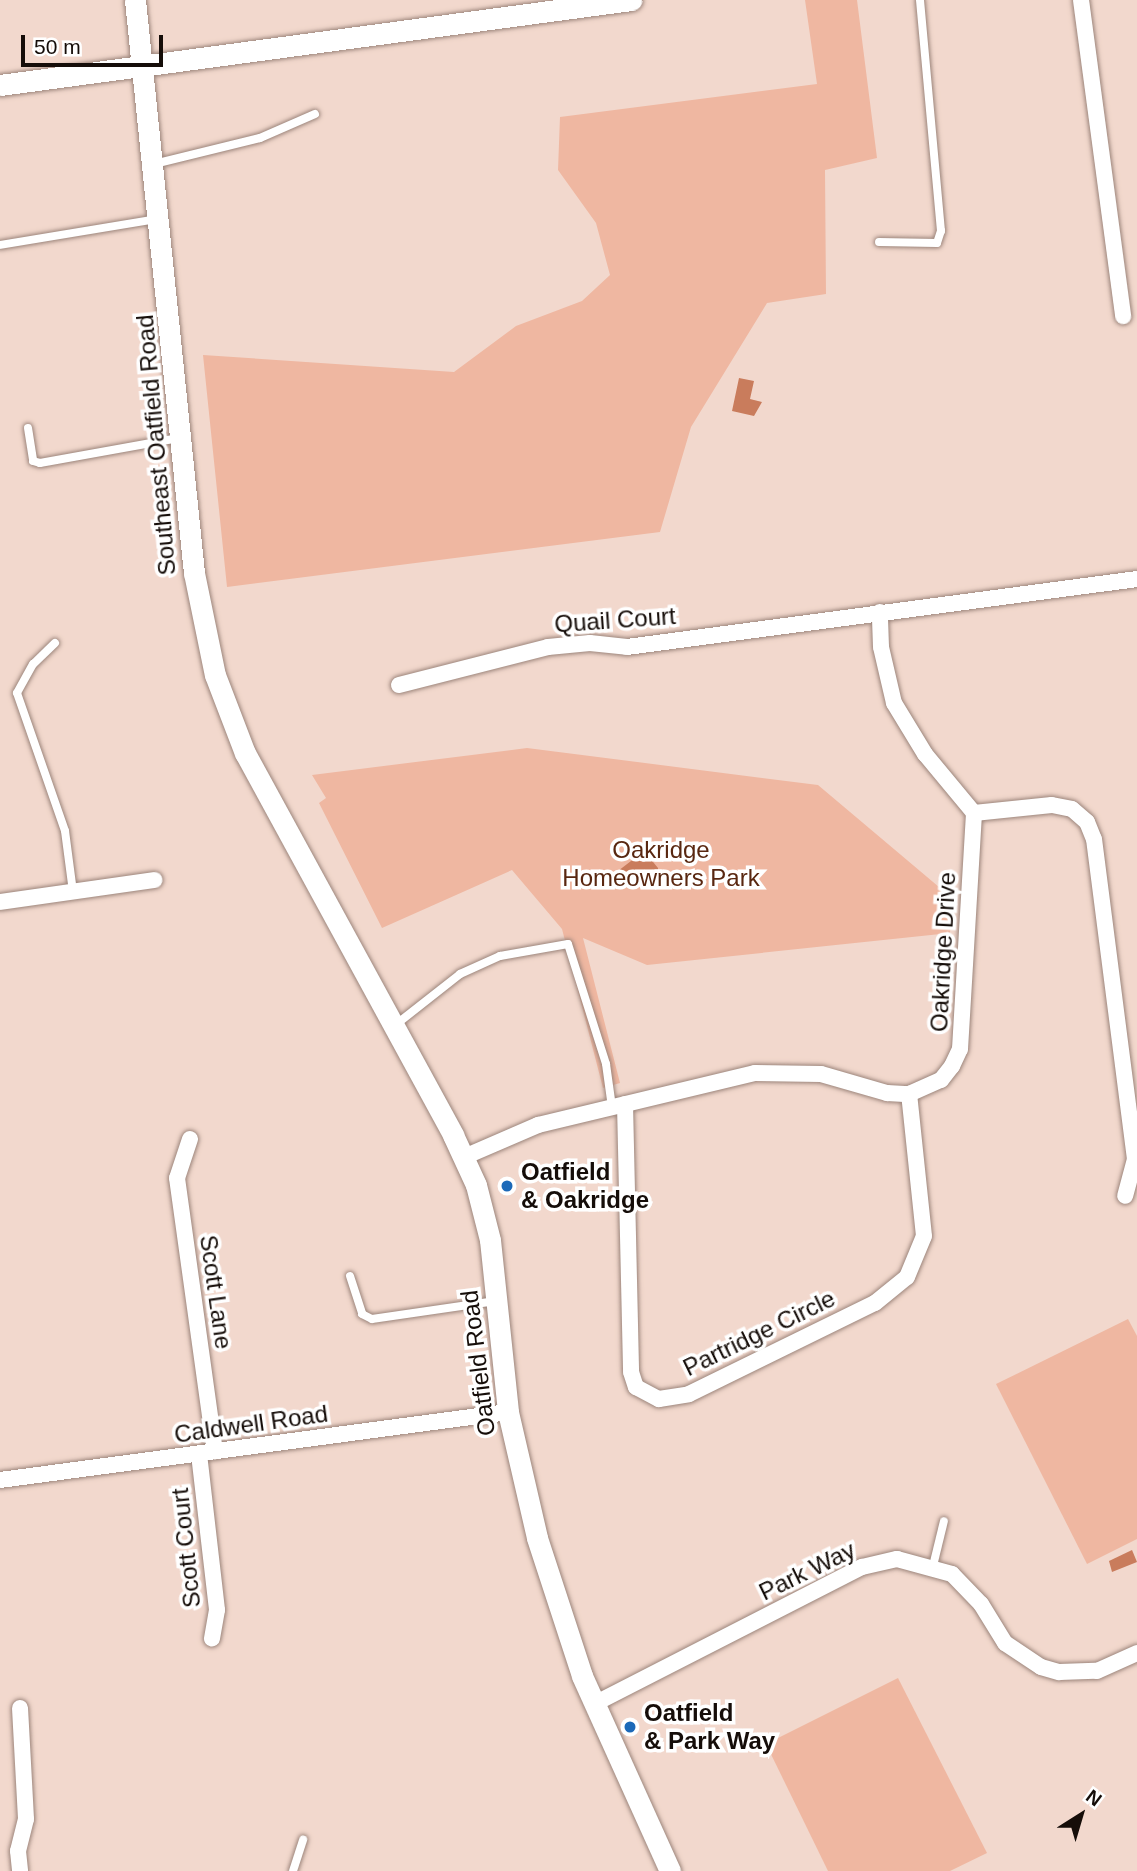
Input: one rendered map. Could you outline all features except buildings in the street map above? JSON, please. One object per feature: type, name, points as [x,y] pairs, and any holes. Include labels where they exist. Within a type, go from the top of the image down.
[{"type":"main road","name":"Southeast Oatfield Road","points":[[135,0],[199,604],[220,692],[245,753],[304,865]]},
{"type":"main road","points":[[0,85],[631,0]]},
{"type":"main road","name":"Oatfield Road","points":[[304,865],[464,1157],[490,1240],[508,1412],[554,1598],[594,1704],[670,1871]]},
{"type":"street","points":[[1081,0],[1123,316]]},
{"type":"street","points":[[1125,1196],[1135,1159],[1094,839],[1087,822],[1072,809],[1052,805],[974,813],[925,754],[894,703],[881,647],[880,612],[1137,579]]},
{"type":"street","name":"Quail Court","points":[[399,685],[548,647],[590,643],[627,647],[880,612]]},
{"type":"street","name":"Oakridge Drive","points":[[909,1094],[941,1080],[960,1049],[974,813]]},
{"type":"street","points":[[0,902],[155,880]]},
{"type":"street","points":[[464,1157],[538,1125],[778,1071],[821,1074],[887,1093],[909,1094]]},
{"type":"street","name":"Partridge Circle","points":[[619,1106],[631,1372],[636,1387],[659,1399],[689,1394],[875,1303],[907,1276],[924,1236],[909,1094]]},
{"type":"street","name":"Scott Lane","points":[[190,1139],[177,1178],[207,1452]]},
{"type":"street","name":"Caldwell Road","points":[[0,1480],[508,1412]]},
{"type":"street","name":"Scott Court","points":[[207,1452],[217,1610],[212,1639]]},
{"type":"street","name":"Park Way","points":[[594,1704],[862,1567],[897,1559],[933,1566],[966,1586],[1005,1643],[1041,1667],[1059,1672],[1097,1671],[1137,1653]]},
{"type":"street","points":[[20,1708],[26,1819],[18,1851],[20,1871]]},
{"type":"lane","points":[[879,242],[937,243],[941,232],[919,0]]},
{"type":"lane","points":[[154,164],[237,145],[315,114]]},
{"type":"lane","points":[[0,245],[160,218]]},
{"type":"lane","points":[[28,428],[33,461],[40,463],[180,438]]},
{"type":"lane","points":[[55,643],[33,664],[18,693],[65,831],[73,892]]},
{"type":"lane","points":[[394,1026],[470,970],[500,956],[568,944],[619,1106]]},
{"type":"lane","points":[[350,1276],[362,1314],[372,1319],[496,1301]]},
{"type":"lane","points":[[933,1566],[944,1521]]},
{"type":"lane","points":[[293,1871],[303,1840]]},
{"type":"green space","points":[[805,0],[857,0],[877,158],[825,170],[826,294],[767,303],[691,427],[660,532],[227,587],[203,355],[454,372],[516,326],[582,301],[610,275],[596,223],[558,170],[560,117],[817,84]]},
{"type":"green space","name":"Oakridge Homeowners Park","points":[[527,748],[818,785],[952,898],[950,933],[647,965],[583,938],[620,1083],[603,1088],[562,929],[512,870],[382,928],[319,803],[326,798],[312,775]]},
{"type":"green space","points":[[1128,1319],[1137,1336],[1137,1539],[1087,1564],[996,1384]]},
{"type":"green space","points":[[898,1678],[987,1853],[950,1871],[828,1871],[766,1744]]},
{"type":"shaded area","points":[[739,378],[754,381],[750,399],[762,402],[754,416],[732,411]]},
{"type":"shaded area","points":[[644,851],[658,868],[658,875],[644,874],[626,881],[618,871]]},
{"type":"shaded area","points":[[1132,1550],[1137,1562],[1112,1572],[1109,1561]]},
{"type":"place","name":"Oatfield & Oakridge","points":[[507,1186]]},
{"type":"place","name":"Oatfield & Park Way","points":[[630,1727]]}]
